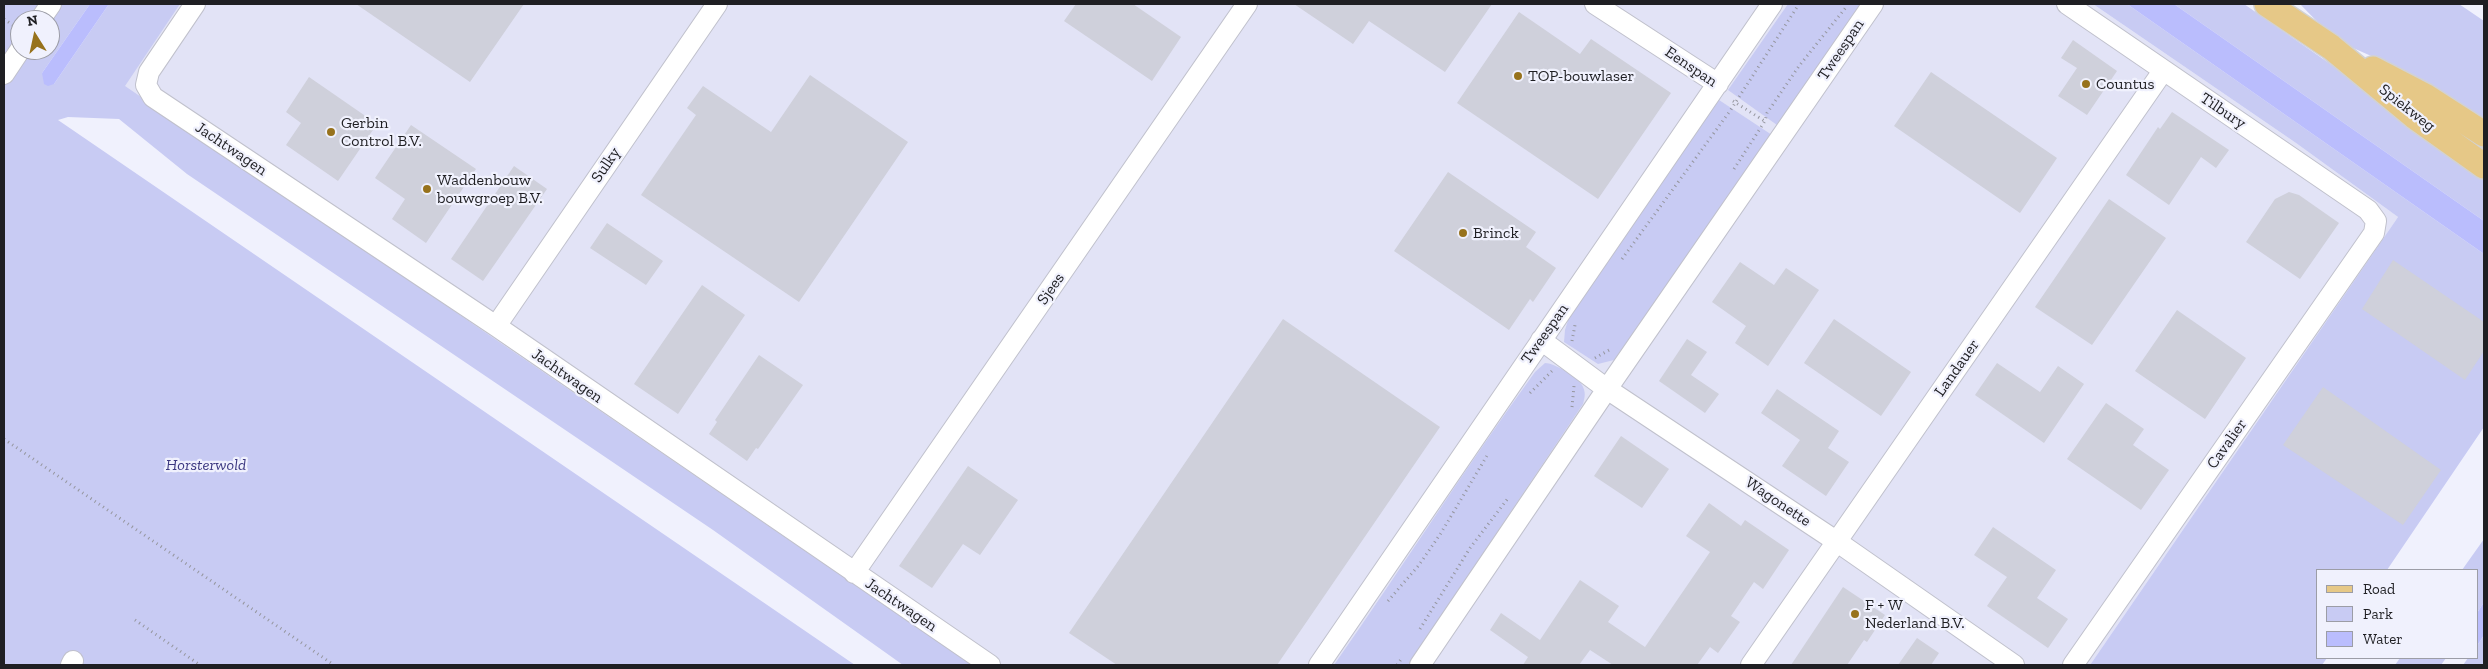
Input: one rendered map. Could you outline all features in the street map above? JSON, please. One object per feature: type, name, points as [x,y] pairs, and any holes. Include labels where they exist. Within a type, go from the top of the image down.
[{"type":"main road","name":"Spiekweg","points":[[2267,4],[2331,48],[2414,116],[2484,166]]},
{"type":"main road","name":"Spiekweg","points":[[2331,48],[2425,96],[2484,134]]},
{"type":"street","name":"Jachtwagen","points":[[195,4],[149,72],[146,85],[153,97],[496,326],[990,665]]},
{"type":"street","name":"Sulky","points":[[496,326],[716,4]]},
{"type":"street","name":"Sjees","points":[[854,573],[1247,4]]},
{"type":"street","name":"Eenspan","points":[[1595,4],[1718,84]]},
{"type":"street","name":"Tweespan","points":[[1319,665],[1772,4]]},
{"type":"street","name":"Tweespan","points":[[1414,658],[1607,389],[1873,4]]},
{"type":"street","name":"Tilbury","points":[[2067,4],[2368,210],[2376,221]]},
{"type":"street","points":[[4,74],[13,60]]},
{"type":"street","name":"Landauer","points":[[1751,665],[2163,71]]},
{"type":"street","name":"Cavalier","points":[[2073,665],[2374,233],[2376,221]]},
{"type":"street","name":"Wagonette","points":[[1541,340],[1607,389],[1836,541],[2014,665]]},
{"type":"path","points":[[1621,260],[1730,111],[1734,102],[1769,52],[1799,4]]},
{"type":"path","points":[[1731,175],[1765,121],[1767,113],[1799,66],[1849,4]]},
{"type":"path","name":"Eenspan","points":[[1718,84],[1734,102],[1783,134]]},
{"type":"path","points":[[1572,411],[1571,347],[1576,323]]},
{"type":"path","points":[[1529,395],[1572,363],[1600,357],[1614,347]]},
{"type":"path","points":[[4,439],[334,665]]},
{"type":"path","points":[[1387,602],[1419,565],[1436,541],[1492,448]]},
{"type":"path","points":[[1417,633],[1470,548],[1510,496]]},
{"type":"path","points":[[135,620],[200,665]]},
{"type":"path","points":[[1397,665],[1414,658]]},
{"type":"shaded area","points":[[168,4],[2093,4],[2296,143],[2398,217],[2090,665],[974,665],[491,334],[116,83]]},
{"type":"green space","points":[[4,4],[45,4],[41,10],[10,10],[10,55],[4,64]]},
{"type":"green space","name":"Horsterwold","points":[[62,4],[90,4],[60,47],[60,10],[58,10]]},
{"type":"green space","name":"Horsterwold","points":[[109,4],[180,4],[125,86],[972,665],[903,665],[713,530],[187,174],[119,119],[68,117],[58,120],[855,665],[4,665],[4,83],[6,84],[23,60],[51,60],[42,73],[54,84]]},
{"type":"green space","points":[[1788,4],[1860,4],[1777,125],[1728,90]]},
{"type":"green space","points":[[2093,4],[2127,4],[2484,254],[2484,427],[2388,569],[2316,569],[2316,659],[2326,659],[2322,665],[2090,665],[2398,217],[2296,143]]},
{"type":"green space","points":[[2174,4],[2244,4],[2388,104],[2484,180],[2484,221]]},
{"type":"green space","points":[[2300,4],[2459,4],[2484,21],[2484,121],[2378,59],[2335,40]]},
{"type":"green space","points":[[1719,100],[1772,135],[1614,360],[1598,364],[1564,342],[1565,330],[1570,314]]},
{"type":"green space","points":[[1545,363],[1559,368],[1579,382],[1585,392],[1583,404],[1408,665],[1334,665],[1509,408],[1535,372]]},
{"type":"green space","points":[[2484,539],[2484,602],[2478,611],[2478,569],[2463,569]]},
{"type":"green space","points":[[2484,635],[2484,665],[2463,665],[2467,659],[2478,659],[2478,644]]},
{"type":"green space","points":[[2399,659],[2445,659],[2441,665],[2395,665]]},
{"type":"water","points":[[90,4],[109,4],[54,84],[48,86],[44,84],[42,73],[51,60],[60,60],[60,47]]},
{"type":"water","points":[[2127,4],[2174,4],[2484,221],[2484,254]]},
{"type":"water","points":[[2484,602],[2484,635],[2478,644],[2478,611]]},
{"type":"building","points":[[356,4],[524,4],[470,82]]},
{"type":"building","points":[[1076,4],[1133,4],[1181,37],[1152,81],[1064,21]]},
{"type":"building","points":[[1294,4],[1492,4],[1445,72],[1369,21],[1353,44]]},
{"type":"building","points":[[1519,12],[1580,54],[1591,39],[1671,93],[1598,199],[1457,103]]},
{"type":"building","points":[[2073,40],[2117,71],[2087,115],[2058,96],[2077,68],[2061,58]]},
{"type":"building","points":[[1931,72],[2057,158],[2020,213],[1894,126]]},
{"type":"building","points":[[810,75],[908,142],[799,302],[641,195],[696,115],[687,108],[703,86],[771,132]]},
{"type":"building","points":[[309,77],[377,124],[338,181],[286,145],[301,123],[286,112]]},
{"type":"building","points":[[2172,112],[2229,150],[2216,168],[2201,157],[2169,205],[2126,175],[2158,127],[2160,129]]},
{"type":"building","name":"Waddenbouw bouwgroep B.V.","points":[[411,125],[476,169],[426,243],[392,219],[405,199],[375,178]]},
{"type":"building","points":[[514,166],[547,189],[483,281],[451,259]]},
{"type":"building","points":[[1448,172],[1536,232],[1526,247],[1556,268],[1533,302],[1530,299],[1509,330],[1394,251]]},
{"type":"building","points":[[2289,192],[2299,195],[2339,223],[2300,279],[2246,242],[2275,199]]},
{"type":"building","points":[[2109,199],[2166,238],[2092,345],[2035,307]]},
{"type":"building","points":[[607,223],[663,261],[646,285],[590,248]]},
{"type":"building","points":[[2393,260],[2484,322],[2484,351],[2465,380],[2362,309]]},
{"type":"building","points":[[1740,262],[1774,285],[1786,268],[1819,290],[1768,366],[1735,343],[1746,326],[1712,302]]},
{"type":"building","points":[[702,285],[745,315],[678,414],[634,384]]},
{"type":"building","points":[[2177,310],[2246,358],[2205,419],[2135,371]]},
{"type":"building","points":[[1283,319],[1440,427],[1277,665],[1117,665],[1069,633]]},
{"type":"building","points":[[1834,319],[1911,372],[1881,416],[1804,363]]},
{"type":"building","points":[[1687,339],[1707,352],[1691,375],[1719,394],[1705,413],[1659,381]]},
{"type":"building","points":[[759,355],[803,385],[758,449],[756,448],[747,461],[709,434],[717,422],[715,420]]},
{"type":"building","points":[[1997,363],[2040,392],[2058,366],[2084,384],[2044,443],[1975,395]]},
{"type":"building","points":[[2323,387],[2441,470],[2403,525],[2283,445]]},
{"type":"building","points":[[1777,389],[1839,431],[1828,448],[1849,462],[1826,496],[1782,466],[1800,440],[1761,413]]},
{"type":"building","points":[[2106,403],[2144,429],[2133,445],[2169,470],[2141,510],[2067,459]]},
{"type":"building","points":[[1621,436],[1669,469],[1642,508],[1594,476]]},
{"type":"building","points":[[968,466],[1018,500],[980,555],[963,544],[932,588],[899,566]]},
{"type":"building","points":[[1709,503],[1741,526],[1745,520],[1789,550],[1763,589],[1754,582],[1731,616],[1740,622],[1718,653],[1710,647],[1697,665],[1613,665],[1590,650],[1579,665],[1523,665],[1528,657],[1490,630],[1501,613],[1540,640],[1580,580],[1619,606],[1608,622],[1645,647],[1710,552],[1686,536]]},
{"type":"building","points":[[1993,527],[2056,570],[2037,598],[2068,619],[2048,648],[1987,606],[2007,577],[1974,555]]},
{"type":"building","points":[[1843,587],[1885,615],[1867,642],[1864,640],[1847,665],[1791,665]]},
{"type":"building","points":[[1917,638],[1939,653],[1931,665],[1898,665]]},
{"type":"place","name":"TOP-bouwlaser","points":[[1518,76]]},
{"type":"place","name":"Countus","points":[[2086,84]]},
{"type":"place","name":"Gerbin Control B.V.","points":[[331,132]]},
{"type":"place","name":"Waddenbouw bouwgroep B.V.","points":[[427,189]]},
{"type":"place","name":"Brinck","points":[[1463,233]]},
{"type":"place","name":"F + W Nederland B.V.","points":[[1855,614]]}]
